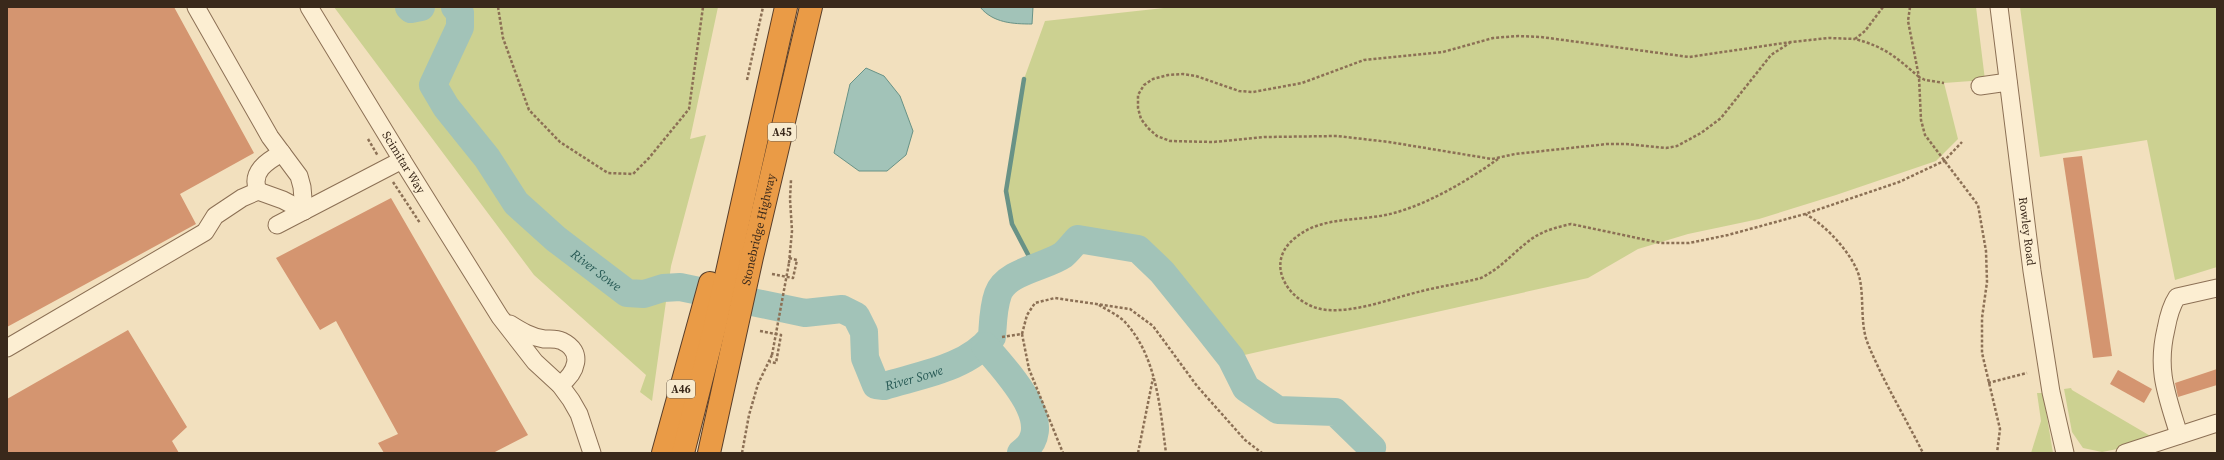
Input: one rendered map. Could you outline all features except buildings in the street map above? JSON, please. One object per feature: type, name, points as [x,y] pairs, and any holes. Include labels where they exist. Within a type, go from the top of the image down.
[{"type":"highway","name":"Stonebridge Highway","points":[[683,453],[707,325],[723,261],[754,154],[786,7]]},
{"type":"highway","name":"Stonebridge Highway","points":[[709,453],[747,334],[752,257],[811,7]]},
{"type":"highway","name":"A46","points":[[663,453],[707,325]]},
{"type":"highway","points":[[723,453],[747,334]]},
{"type":"street","points":[[196,7],[270,137],[299,176],[302,187],[304,211]]},
{"type":"street","name":"Scimitar Way","points":[[309,7],[500,317],[535,362],[560,385],[579,414],[592,453]]},
{"type":"street","name":"Rowley Road","points":[[1999,7],[2032,271],[2052,399],[2065,453]]},
{"type":"street","points":[[1980,86],[2008,82]]},
{"type":"street","points":[[258,191],[255,177],[269,160],[282,153]]},
{"type":"street","points":[[277,225],[402,160]]},
{"type":"street","points":[[7,348],[205,232],[215,216],[242,198],[258,191],[283,200],[304,211]]},
{"type":"street","points":[[2179,435],[2164,388],[2161,366],[2161,347],[2169,315],[2177,297],[2217,288]]},
{"type":"street","name":"Scimitar Way","points":[[500,317],[524,334],[544,339],[557,339],[569,345],[573,352],[576,366],[574,371],[560,385]]},
{"type":"street","points":[[2125,453],[2217,423]]},
{"type":"path","points":[[498,7],[503,38],[529,110],[560,142],[608,173],[633,174],[649,158],[689,109],[703,7]]},
{"type":"path","points":[[747,80],[764,7]]},
{"type":"path","points":[[1855,39],[1865,31],[1883,7]]},
{"type":"path","points":[[1910,7],[1908,21],[1919,77],[1923,128],[1925,135],[1978,205],[1986,251],[1987,282],[1982,318],[1982,352],[2000,429],[1997,453]]},
{"type":"path","points":[[1791,42],[1771,55],[1721,118],[1701,133],[1677,146],[1666,148],[1626,144],[1607,144],[1483,159],[1389,142],[1337,136],[1266,137],[1213,142],[1170,141],[1157,136],[1144,124],[1138,108],[1138,96],[1144,85],[1153,79],[1168,75],[1183,74],[1196,76],[1239,91],[1253,92],[1302,83],[1364,60],[1443,52],[1473,43],[1518,36],[1574,41],[1619,49],[1689,57],[1791,42],[1829,38],[1855,39],[1876,45],[1891,53],[1919,77],[1925,80],[1944,83]]},
{"type":"path","points":[[1500,158],[1452,187],[1395,213],[1332,222],[1302,233],[1287,246],[1282,257],[1281,266],[1286,285],[1296,297],[1308,305],[1327,310],[1355,308],[1481,278],[1499,268],[1531,239],[1558,227],[1571,224],[1634,239],[1661,243],[1689,243],[1728,235],[1805,214],[1899,182],[1944,161],[1962,142]]},
{"type":"path","points":[[742,453],[749,415],[758,384],[770,362],[772,355],[789,263],[792,231],[790,198],[791,177]]},
{"type":"path","points":[[1805,214],[1818,220],[1856,266],[1860,280],[1867,342],[1923,453]]},
{"type":"path","points":[[772,274],[793,278],[797,260],[789,258]]},
{"type":"path","points":[[1063,453],[1029,369],[1022,334],[1027,315],[1035,303],[1055,298],[1097,303],[1130,310],[1154,326],[1197,386],[1245,440],[1262,453]]},
{"type":"path","points":[[1097,303],[1124,322],[1145,350],[1158,395],[1166,453]]},
{"type":"path","points":[[747,334],[781,335],[776,363],[770,362]]},
{"type":"path","points":[[1002,337],[1022,334]]},
{"type":"path","points":[[1988,382],[2027,373]]},
{"type":"path","points":[[1138,453],[1153,377]]},
{"type":"green space","points":[[334,7],[718,7],[690,139],[706,135],[671,266],[652,401],[640,392],[646,375],[534,275]]},
{"type":"green space","points":[[1173,7],[1976,7],[1985,80],[1944,83],[1958,139],[1936,161],[1759,219],[1688,234],[1638,249],[1588,278],[1231,358],[1162,272],[1138,249],[1078,239],[1063,255],[1034,266],[1012,224],[1006,191],[1024,79],[1045,21]]},
{"type":"green space","points":[[2020,7],[2217,7],[2217,267],[2175,280],[2147,140],[2040,157]]},
{"type":"green space","points":[[2071,388],[2159,441],[2102,452],[2083,448],[2072,432],[2064,389]]},
{"type":"green space","points":[[2037,393],[2043,393],[2053,453],[2031,453],[2041,421]]},
{"type":"water","points":[[980,7],[1033,7],[1032,24],[1004,22],[991,16]]},
{"type":"water","points":[[866,68],[884,76],[900,96],[913,131],[906,155],[887,171],[859,171],[834,153],[850,84]]},
{"type":"waterway","name":"River Sowe","points":[[409,7],[411,9],[421,7]]},
{"type":"waterway","name":"River Sowe","points":[[455,7],[460,13],[460,27],[433,85],[446,107],[487,158],[516,203],[556,239],[627,293],[644,294],[663,288],[680,287],[805,313],[842,309],[856,316],[864,332],[865,358],[876,385],[884,386],[942,369],[957,363],[982,348],[992,337],[995,305],[1002,286],[1009,280],[1027,270],[1063,255],[1078,239],[1138,249],[1162,272],[1231,358],[1246,388],[1278,410],[1335,412],[1372,448],[1370,453]]},
{"type":"waterway","points":[[1024,79],[1006,191],[1012,224],[1034,266]]},
{"type":"waterway","points":[[985,346],[1016,383],[1026,398],[1032,413],[1035,428],[1032,441],[1021,453]]}]
